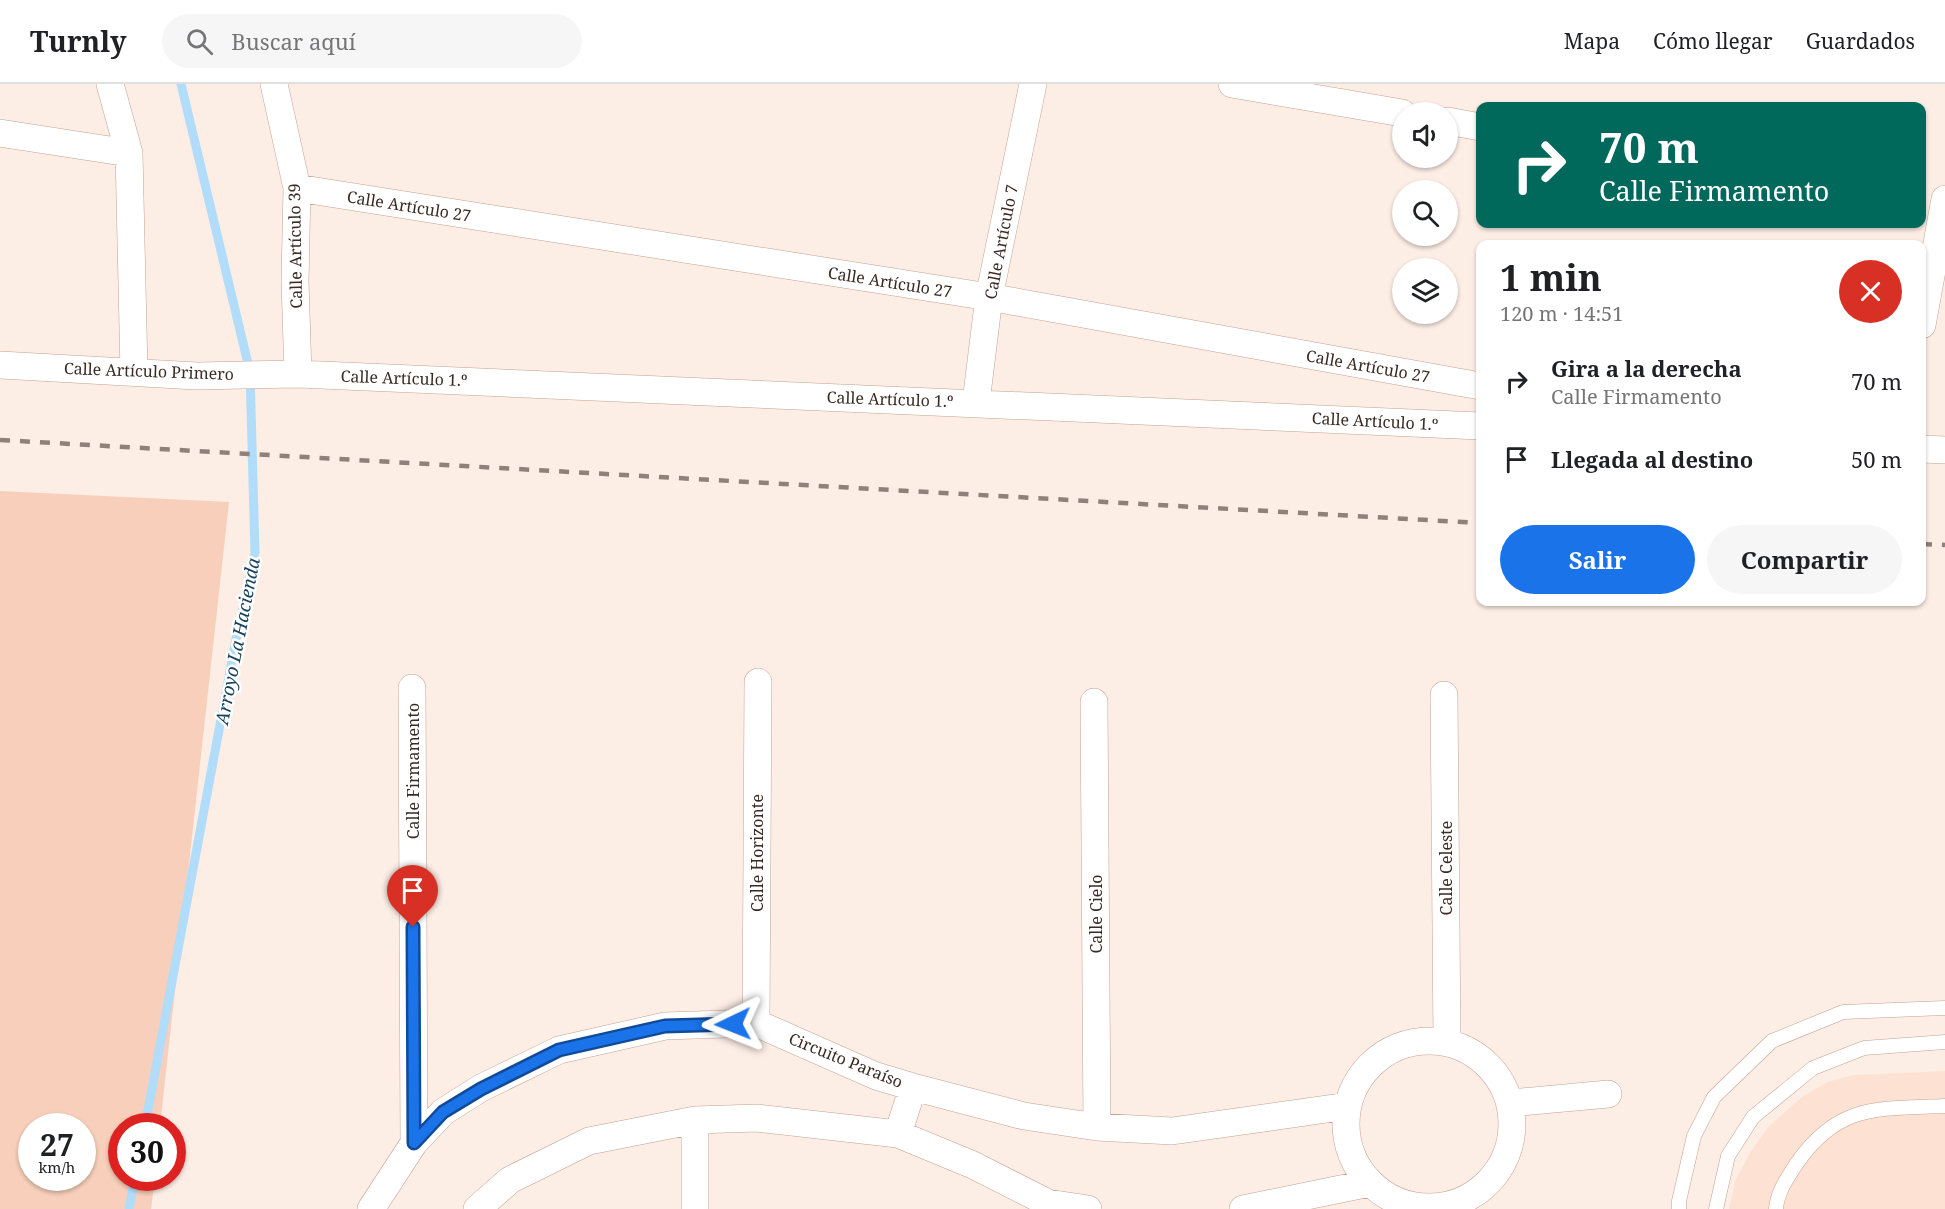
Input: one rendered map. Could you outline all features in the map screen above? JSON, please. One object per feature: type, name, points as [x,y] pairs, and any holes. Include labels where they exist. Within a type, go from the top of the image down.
[{"type":"street","points":[[110,84],[129,153],[134,372]]},
{"type":"street","name":"Calle Artículo 39","points":[[274,84],[297,188],[295,282],[298,374]]},
{"type":"street","name":"Calle Artículo 7","points":[[976,402],[989,297],[1033,84]]},
{"type":"street","points":[[1232,84],[1392,111]]},
{"type":"street","points":[[1458,123],[1476,126]]},
{"type":"street","points":[[0,133],[129,153]]},
{"type":"street","name":"Calle Artículo 27","points":[[297,188],[989,297],[1476,385]]},
{"type":"street","points":[[1926,297],[1939,204]]},
{"type":"street","name":"Calle Artículo Primero","points":[[0,365],[197,376],[298,374]]},
{"type":"street","name":"Calle Artículo 1.º","points":[[298,374],[976,402],[1476,426]]},
{"type":"street","points":[[1926,449],[1945,450]]},
{"type":"street","name":"Calle Horizonte","points":[[756,1023],[758,682]]},
{"type":"street","name":"Calle Firmamento","points":[[412,688],[414,1143]]},
{"type":"street","name":"Calle Celeste","points":[[1444,694],[1447,1042]]},
{"type":"street","name":"Calle Cielo","points":[[1094,702],[1097,1126]]},
{"type":"street","name":"Circuito Paraíso","points":[[371,1209],[414,1143],[443,1112],[481,1089],[559,1050],[665,1026],[756,1023],[876,1076],[1024,1116],[1097,1126],[1172,1131],[1348,1106]]},
{"type":"street","points":[[1243,1209],[1380,1196],[1408,1205],[1433,1208],[1458,1206],[1484,1187],[1504,1163],[1513,1134],[1510,1103],[1497,1076],[1476,1054],[1447,1042],[1421,1041],[1396,1047],[1374,1061],[1358,1081],[1348,1106],[1347,1134],[1354,1160],[1380,1196]]},
{"type":"street","points":[[898,1134],[913,1087]]},
{"type":"street","points":[[1510,1103],[1608,1094]]},
{"type":"street","points":[[477,1209],[510,1180],[589,1141],[694,1120],[757,1118],[898,1134],[973,1165],[1049,1206],[1088,1209]]},
{"type":"street","points":[[694,1120],[695,1209]]},
{"type":"lane","points":[[1678,1209],[1694,1136],[1714,1097],[1772,1041],[1843,1012],[1945,1008]]},
{"type":"lane","points":[[1716,1209],[1728,1156],[1753,1117],[1813,1068],[1864,1048],[1945,1042]]},
{"type":"lane","points":[[1776,1209],[1776,1199],[1790,1174],[1809,1146],[1830,1126],[1852,1116],[1882,1109],[1945,1106]]},
{"type":"shaded area","points":[[0,491],[229,502],[161,1113],[108,1113],[108,1191],[153,1191],[151,1209],[0,1209]]},
{"type":"shaded area","points":[[1945,1071],[1945,1209],[1729,1209],[1736,1179],[1750,1153],[1768,1127],[1803,1096],[1828,1082],[1853,1075]]},
{"type":"waterway","name":"Arroyo La Hacienda","points":[[147,1113],[236,639],[255,553],[250,372],[181,84]]},
{"type":"waterway","name":"Arroyo La Hacienda","points":[[129,1209],[132,1191]]},
{"type":"railway","points":[[0,440],[1476,523]]},
{"type":"railway","points":[[1926,544],[1945,545]]},
{"type":"route","points":[[413,927],[414,1143],[443,1112],[481,1089],[559,1050],[665,1026],[733,1024]]}]
